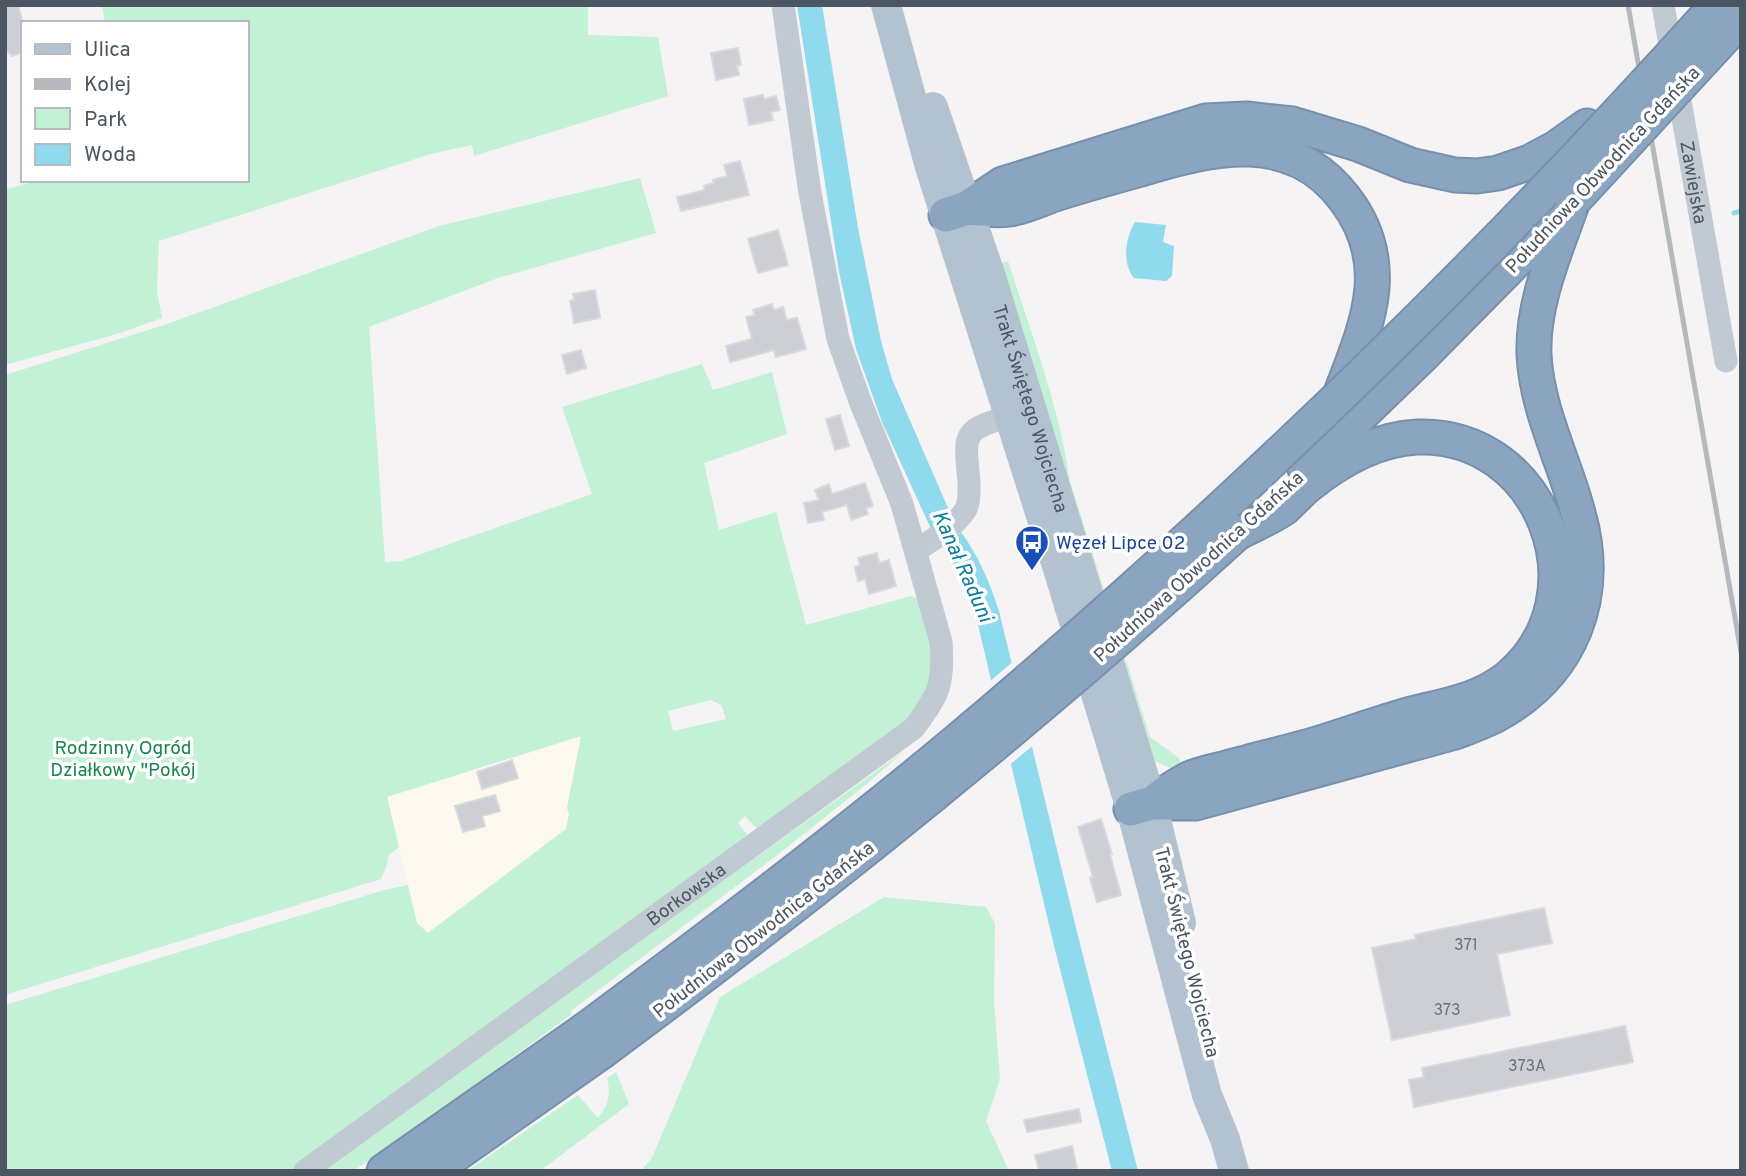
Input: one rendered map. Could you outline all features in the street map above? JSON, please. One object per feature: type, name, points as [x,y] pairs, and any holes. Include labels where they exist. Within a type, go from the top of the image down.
[{"type":"highway","name":"Południowa Obwodnica Gdańska","points":[[593,1041],[791,875],[952,745],[1169,557],[1339,398],[1500,239],[1717,5]]},
{"type":"highway","name":"Południowa Obwodnica Gdańska","points":[[593,1041],[775,922],[934,796],[1115,642],[1237,533],[1421,357],[1573,201],[1741,19]]},
{"type":"highway","points":[[1052,182],[1192,124],[1220,119],[1268,120],[1314,130],[1433,171],[1477,176],[1498,173],[1516,168],[1556,148],[1587,126],[1616,97],[1660,69]]},
{"type":"highway","points":[[957,212],[1003,184],[1052,182],[1193,154],[1238,148],[1262,149],[1287,156],[1317,171],[1338,189],[1362,227],[1373,270],[1373,299],[1369,316],[1339,398]]},
{"type":"highway","points":[[1141,806],[1189,778],[1306,760],[1455,732],[1495,715],[1535,686],[1557,663],[1573,634],[1587,587],[1586,550],[1579,515],[1541,399],[1536,375],[1534,340],[1538,308],[1573,201]]},
{"type":"highway","points":[[1237,533],[1282,509],[1308,485],[1355,454],[1375,445],[1417,437],[1459,443],[1495,460],[1510,471],[1534,499],[1552,539],[1557,573],[1553,607],[1537,644],[1510,676],[1478,697],[1402,716],[1306,760]]},
{"type":"highway","points":[[384,1171],[593,1041]]},
{"type":"highway","points":[[432,1171],[593,1041]]},
{"type":"main road","name":"Trakt Świętego Wojciecha","points":[[886,5],[930,167],[991,277],[1141,806],[1207,1095],[1225,1139],[1234,1171]]},
{"type":"main road","name":"Trakt Świętego Wojciecha","points":[[904,5],[931,103],[1008,417],[1141,806]]},
{"type":"street","points":[[783,5],[810,193],[838,339],[902,504],[923,546]]},
{"type":"street","name":"Zawiejska","points":[[1663,5],[1726,361]]},
{"type":"street","name":"Trakt Świętego Wojciecha","points":[[923,546],[959,517],[969,501],[965,443],[970,432],[983,424],[1008,417]]},
{"type":"street","name":"Borkowska","points":[[305,1171],[914,728],[935,701],[942,664],[941,642],[923,546]]},
{"type":"shaded area","points":[[582,736],[567,808],[569,814],[566,829],[427,933],[417,924],[387,797]]},
{"type":"green space","points":[[102,5],[588,5],[588,35],[658,37],[668,96],[474,156],[472,145],[431,154],[159,241],[157,291],[162,318],[120,333],[5,365],[5,185],[7,189],[32,182],[248,182],[248,21],[105,21]]},
{"type":"green space","name":"Rodzinny Ogród Działkowy \"Pokój","points":[[640,178],[656,233],[498,278],[369,327],[385,562],[401,561],[592,494],[562,407],[702,364],[713,390],[772,372],[787,434],[704,463],[719,530],[776,512],[806,625],[911,596],[922,600],[932,650],[932,675],[924,699],[907,721],[760,832],[745,816],[738,823],[747,834],[746,841],[292,1171],[5,1171],[5,1005],[408,885],[417,923],[428,933],[566,829],[569,814],[567,808],[581,736],[387,797],[399,847],[388,856],[381,879],[5,995],[5,375],[164,325],[439,226]],"holes":[[[711,700],[721,705],[726,719],[673,731],[668,711]]]},
{"type":"green space","points":[[1008,261],[1052,397],[1070,481],[1150,737],[1179,758],[1182,768],[1170,768],[1155,761],[1000,264]]},
{"type":"green space","points":[[903,752],[776,856],[571,1011],[572,1014],[405,1136],[353,1171],[325,1171],[452,1076]]},
{"type":"green space","points":[[884,897],[986,907],[995,923],[994,1000],[1000,1079],[986,1121],[1009,1171],[641,1171],[652,1158],[720,997]]},
{"type":"green space","points":[[616,1072],[629,1104],[540,1171],[467,1171],[578,1095],[598,1118],[608,1099],[607,1078]]},
{"type":"water","points":[[797,5],[822,5],[858,228],[881,341],[892,379],[951,515],[932,531],[882,422],[856,349],[839,272]]},
{"type":"water","points":[[1135,222],[1166,225],[1163,242],[1174,246],[1172,276],[1166,281],[1134,278],[1130,272],[1126,251]]},
{"type":"water","name":"Kanał Raduni","points":[[959,529],[982,568],[999,611],[1138,1171],[1112,1171],[1055,950],[974,608],[941,543]]},
{"type":"pier","points":[[1016,659],[1035,744],[1007,767],[988,683]]},
{"type":"building","points":[[5,5],[18,5],[22,21],[21,53],[12,56],[5,49]]},
{"type":"building","points":[[738,48],[741,65],[737,66],[739,75],[716,80],[711,53]]},
{"type":"building","points":[[763,95],[764,99],[776,96],[780,110],[771,112],[773,120],[749,125],[744,99]]},
{"type":"building","points":[[740,161],[749,195],[681,211],[677,197],[705,190],[704,186],[714,183],[713,180],[727,176],[724,165]]},
{"type":"building","points":[[778,230],[788,265],[758,273],[748,239]]},
{"type":"building","points":[[595,290],[600,318],[574,323],[570,301],[574,300],[573,294]]},
{"type":"building","points":[[772,304],[774,310],[783,307],[787,320],[797,318],[806,349],[776,357],[774,350],[730,362],[726,346],[752,339],[746,317],[755,315],[753,310]]},
{"type":"building","points":[[581,350],[586,368],[567,374],[562,355]]},
{"type":"building","points":[[840,415],[849,446],[835,450],[826,419]]},
{"type":"building","points":[[865,483],[873,506],[866,508],[868,514],[851,520],[847,505],[822,512],[824,520],[808,523],[804,503],[819,500],[815,490],[829,484],[832,494]]},
{"type":"building","points":[[877,553],[879,563],[889,560],[896,586],[869,594],[865,579],[858,581],[855,567],[860,565],[858,558]]},
{"type":"building","points":[[512,760],[518,778],[482,789],[477,772]]},
{"type":"building","points":[[495,795],[500,811],[482,816],[485,826],[463,832],[455,806]]},
{"type":"building","points":[[1101,819],[1121,895],[1097,902],[1090,878],[1093,877],[1078,827]]},
{"type":"building","points":[[1544,908],[1552,943],[1497,954],[1510,1015],[1392,1040],[1372,948],[1416,939],[1415,935],[1423,933]]},
{"type":"building","points":[[1625,1026],[1633,1062],[1414,1107],[1409,1080],[1424,1077],[1422,1068]]},
{"type":"building","points":[[1079,1109],[1081,1122],[1027,1132],[1024,1120]]},
{"type":"building","points":[[1072,1146],[1077,1168],[1067,1171],[1039,1171],[1035,1155]]},
{"type":"waterway","points":[[1734,213],[1741,211]]},
{"type":"railway","points":[[1628,5],[1741,652]]},
{"type":"place","name":"Węzeł Lipce 02","points":[[1032,572]]}]
